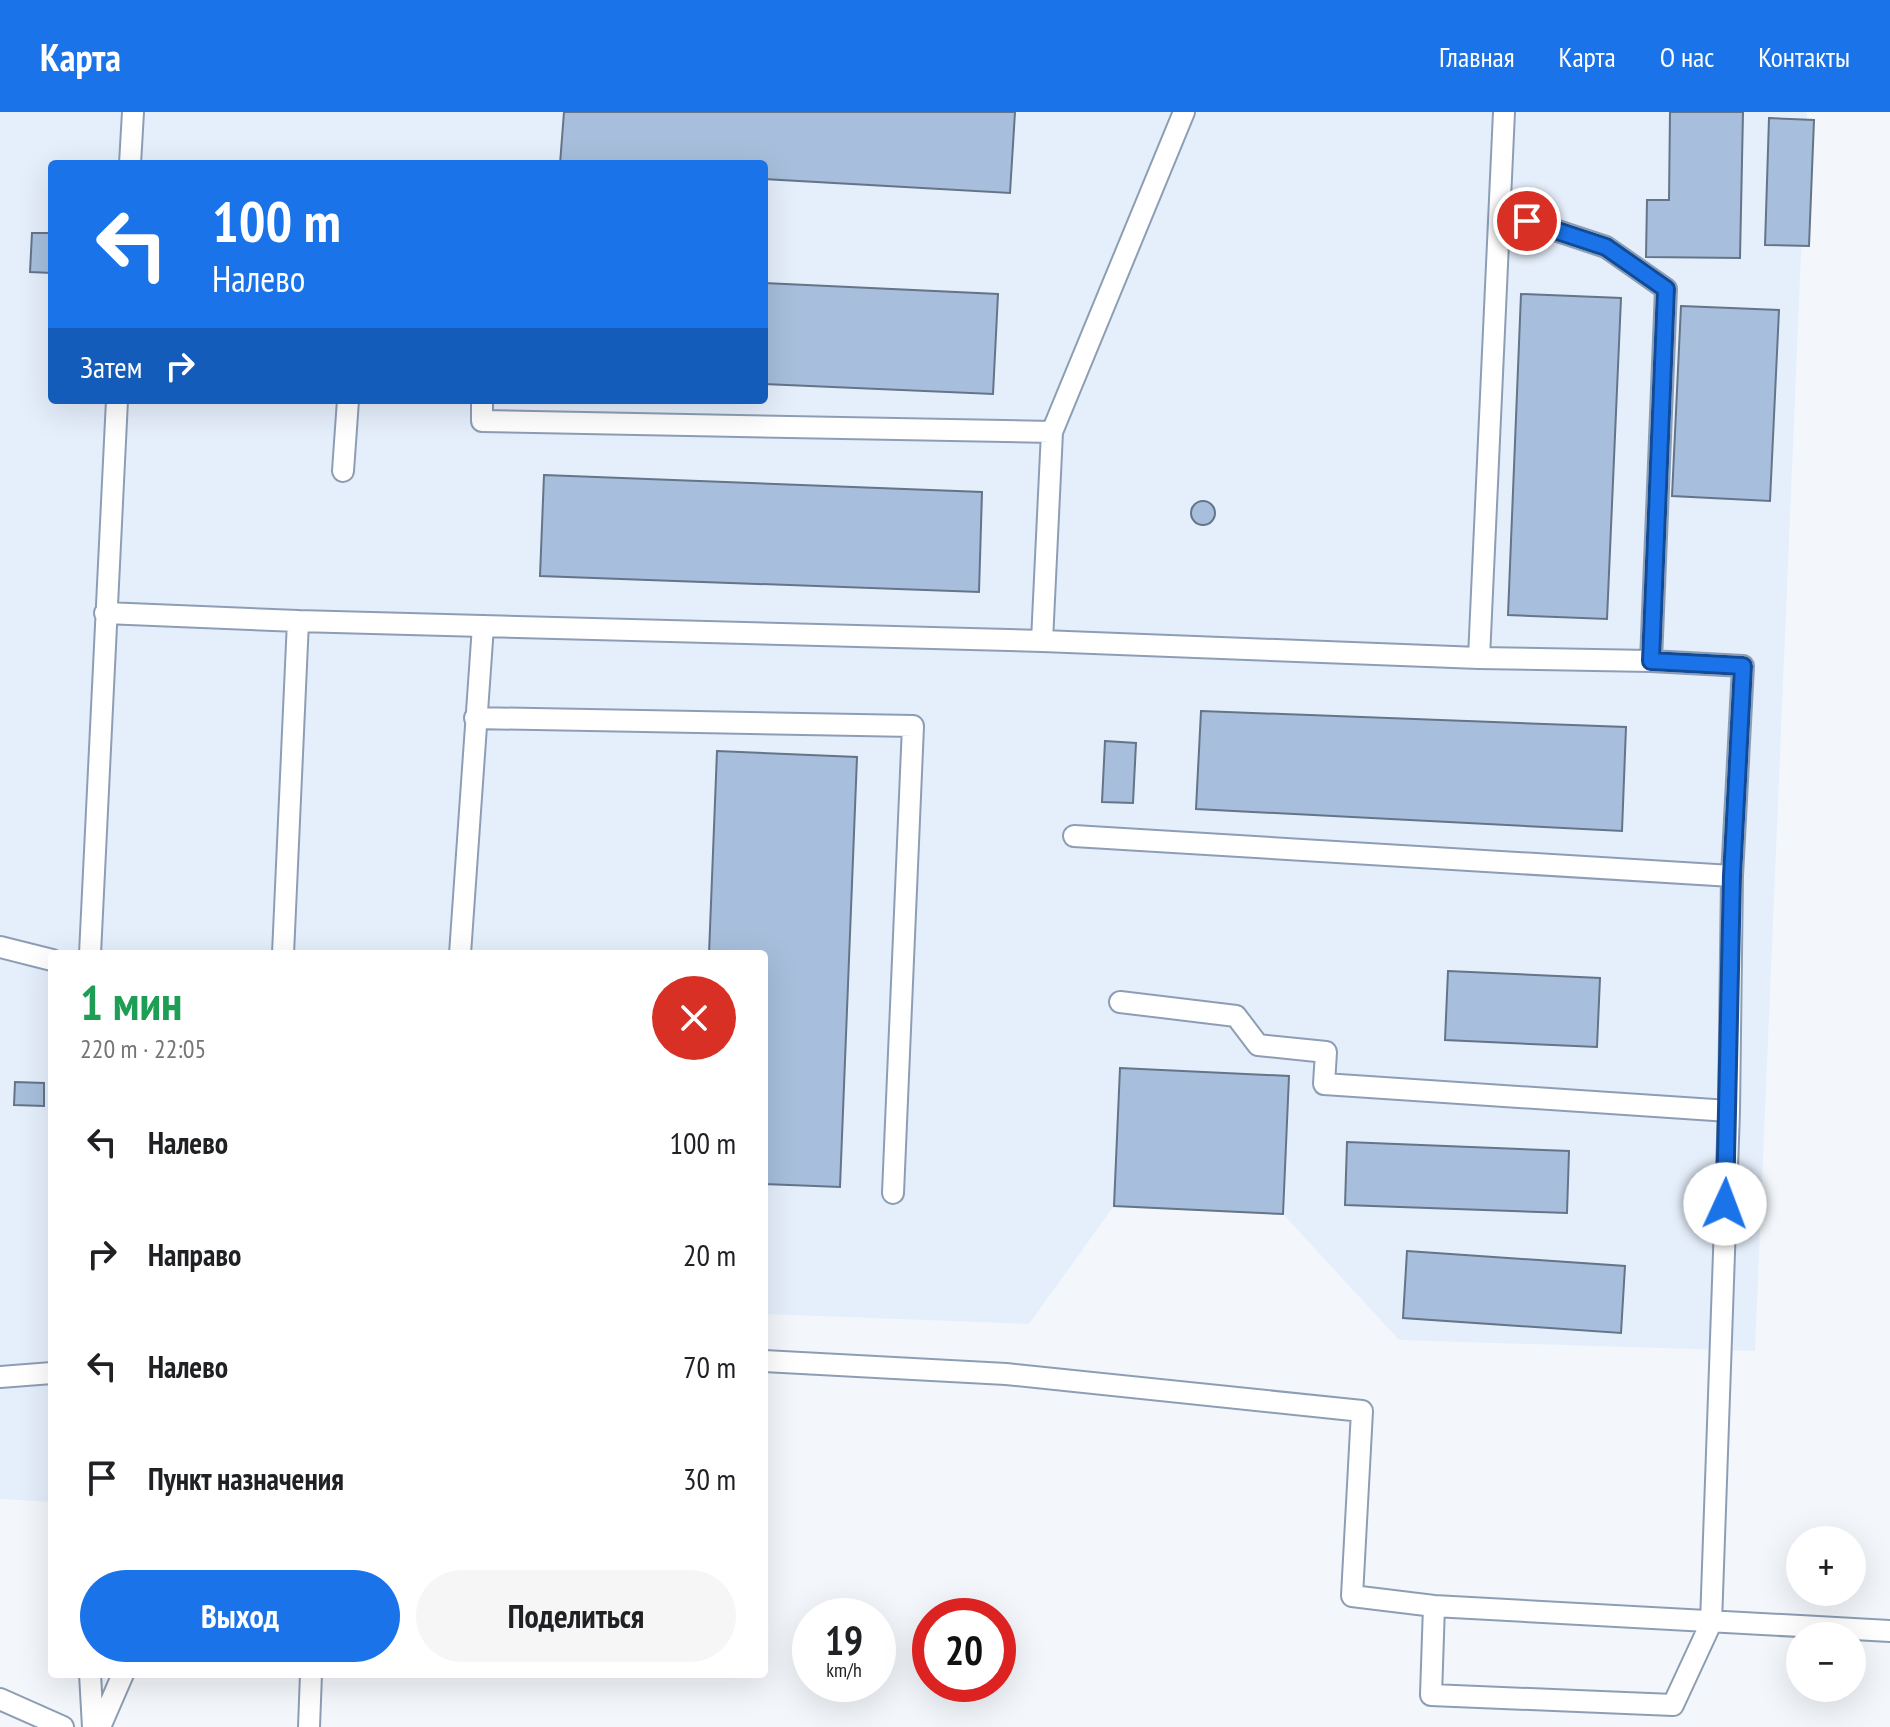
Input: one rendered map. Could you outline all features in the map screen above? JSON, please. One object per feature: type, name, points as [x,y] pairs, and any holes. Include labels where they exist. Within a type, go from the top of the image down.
[{"type":"lane","points":[[130,160],[133,112]]},
{"type":"lane","points":[[1042,641],[1052,432],[1184,112]]},
{"type":"lane","points":[[1479,658],[1504,112]]},
{"type":"lane","points":[[1500,212],[1606,247],[1666,289],[1651,661]]},
{"type":"lane","points":[[90,950],[117,404]]},
{"type":"lane","points":[[343,471],[348,404]]},
{"type":"lane","points":[[482,404],[482,421],[1052,432]]},
{"type":"lane","points":[[105,613],[1743,666],[1732,876],[1729,1111],[1711,1623],[1673,1705],[1431,1695],[1434,1606]]},
{"type":"lane","points":[[283,950],[298,621]]},
{"type":"lane","points":[[460,950],[483,626]]},
{"type":"lane","points":[[475,718],[913,726],[893,1193]]},
{"type":"lane","points":[[1074,836],[1732,876]]},
{"type":"lane","points":[[0,947],[48,959]]},
{"type":"lane","points":[[1120,1002],[1236,1016],[1258,1045],[1326,1052],[1324,1084],[1729,1111]]},
{"type":"lane","points":[[768,1361],[1006,1374],[1362,1411],[1352,1596],[1434,1606],[1890,1631]]},
{"type":"lane","points":[[0,1377],[48,1373]]},
{"type":"lane","points":[[90,1678],[93,1727]]},
{"type":"lane","points":[[100,1727],[121,1678]]},
{"type":"lane","points":[[309,1727],[311,1678]]},
{"type":"lane","points":[[0,1699],[63,1727]]},
{"type":"shaded area","points":[[0,112],[1807,112],[1755,1351],[1399,1340],[1283,1214],[1114,1206],[1029,1324],[768,1314],[768,950],[48,950],[48,1502],[0,1499]]},
{"type":"building","points":[[564,112],[1015,112],[1010,193],[768,179],[768,160],[560,160]]},
{"type":"building","points":[[1670,112],[1743,112],[1740,258],[1646,257],[1647,200],[1669,200]]},
{"type":"building","points":[[1769,118],[1814,120],[1809,246],[1765,245]]},
{"type":"building","points":[[32,233],[48,233],[48,273],[30,272]]},
{"type":"building","points":[[768,283],[998,294],[993,394],[768,384]]},
{"type":"building","points":[[1521,294],[1621,298],[1607,619],[1508,615]]},
{"type":"building","points":[[1681,306],[1779,310],[1770,501],[1672,496]]},
{"type":"building","points":[[544,475],[982,492],[979,592],[540,576]]},
{"type":"building","points":[[1203,501],[1212,504],[1215,513],[1212,522],[1203,525],[1194,522],[1191,513],[1194,504]]},
{"type":"building","points":[[1201,711],[1626,727],[1622,831],[1196,809]]},
{"type":"building","points":[[1105,741],[1136,743],[1133,803],[1102,802]]},
{"type":"building","points":[[717,751],[857,757],[840,1187],[768,1184],[768,950],[709,950]]},
{"type":"building","points":[[1448,971],[1600,978],[1597,1047],[1445,1040]]},
{"type":"building","points":[[1120,1068],[1289,1076],[1283,1214],[1114,1206]]},
{"type":"building","points":[[15,1082],[44,1083],[44,1106],[14,1105]]},
{"type":"building","points":[[1347,1142],[1569,1151],[1567,1213],[1345,1205]]},
{"type":"building","points":[[1407,1251],[1625,1266],[1621,1333],[1403,1318]]},
{"type":"route","points":[[1527,221],[1606,247],[1666,289],[1651,661],[1743,666],[1732,876],[1725,1204]]}]
